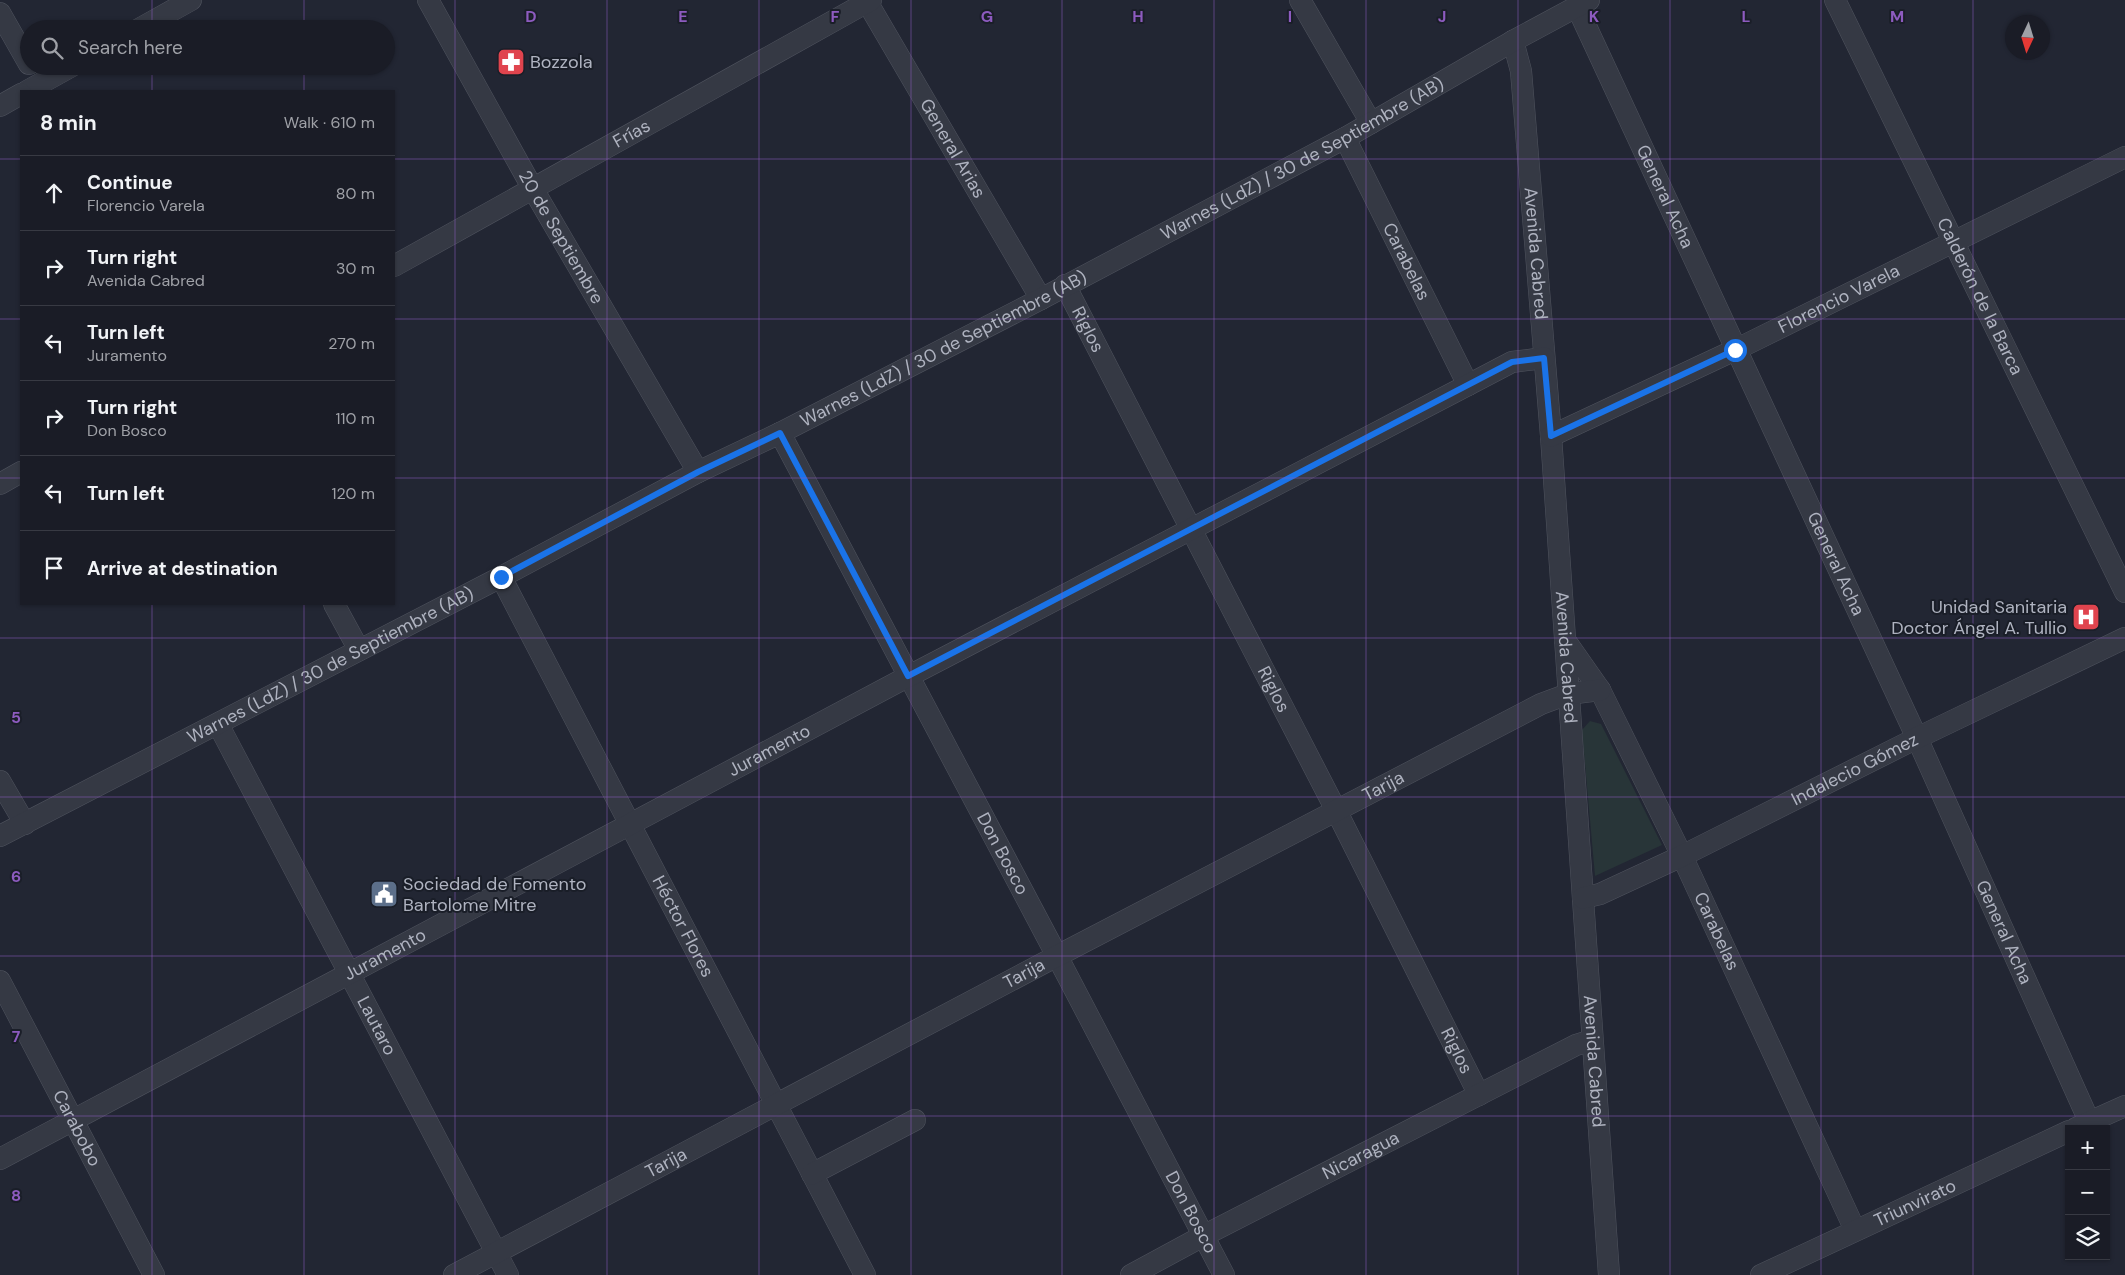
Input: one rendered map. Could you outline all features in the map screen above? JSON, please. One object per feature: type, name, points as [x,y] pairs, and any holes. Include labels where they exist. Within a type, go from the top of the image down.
[{"type":"street","points":[[155,20],[191,0]]},
{"type":"street","name":"20 de Septiembre","points":[[428,0],[533,189],[698,472]]},
{"type":"street","points":[[1300,0],[1371,123]]},
{"type":"street","name":"Calderón de la Barca","points":[[1836,0],[2125,592]]},
{"type":"street","name":"Frías","points":[[395,265],[868,1]]},
{"type":"street","name":"General Arias","points":[[868,1],[1041,299]]},
{"type":"street","name":"Warnes (LdZ) / 30 de Septiembre (AB)","points":[[0,836],[501,577],[698,472],[780,433],[1041,299],[1064,285],[1345,138],[1513,41],[1583,4]]},
{"type":"street","name":"General Acha","points":[[1583,4],[1735,350],[1917,738],[2081,1125]]},
{"type":"street","points":[[0,13],[20,52]]},
{"type":"street","name":"Avenida Cabred","points":[[1513,41],[1521,72],[1551,436],[1609,1275]]},
{"type":"street","points":[[0,106],[20,95]]},
{"type":"street","name":"Carabelas","points":[[1345,138],[1468,385]]},
{"type":"street","name":"Florencio Varela","points":[[1551,436],[1735,350],[2125,157]]},
{"type":"street","name":"Riglos","points":[[1064,285],[1337,812],[1479,1095]]},
{"type":"street","name":"Juramento","points":[[0,1159],[908,676],[1512,362],[1544,358]]},
{"type":"street","name":"Don Bosco","points":[[780,433],[1224,1275]]},
{"type":"street","points":[[0,484],[20,473]]},
{"type":"street","name":"Héctor Flores","points":[[501,577],[865,1275]]},
{"type":"street","points":[[335,605],[359,650]]},
{"type":"street","name":"Indalecio Gómez","points":[[1583,898],[1600,894],[1682,856],[1917,738],[2125,638]]},
{"type":"street","name":"Carabelas","points":[[1565,640],[1600,690],[1682,856],[1855,1230]]},
{"type":"street","name":"Tarija","points":[[454,1275],[1057,956],[1337,812],[1541,704],[1568,694],[1600,690]]},
{"type":"street","name":"Lautaro","points":[[218,724],[508,1275]]},
{"type":"street","points":[[0,781],[25,824]]},
{"type":"street","name":"Carabobo","points":[[0,981],[154,1275]]},
{"type":"street","name":"Nicaragua","points":[[1130,1275],[1576,1045],[1592,1040]]},
{"type":"street","points":[[2081,1125],[2125,1106]]},
{"type":"street","points":[[812,1174],[915,1120]]},
{"type":"street","name":"Triunvirato","points":[[1761,1275],[1790,1269],[1855,1230],[2065,1133]]},
{"type":"shaded area","points":[[1590,721],[1601,724],[1662,845],[1595,876],[1582,730]]},
{"type":"place","name":"Bozzola","points":[[511,62]]},
{"type":"place","name":"Unidad Sanitaria Doctor Ángel A. Tullio","points":[[2086,617]]},
{"type":"place","name":"Sociedad de Fomento Bartolome Mitre","points":[[384,894]]},
{"type":"route","points":[[501,577],[698,472],[780,433],[908,676],[1512,362],[1544,358],[1551,436],[1735,350]]}]
